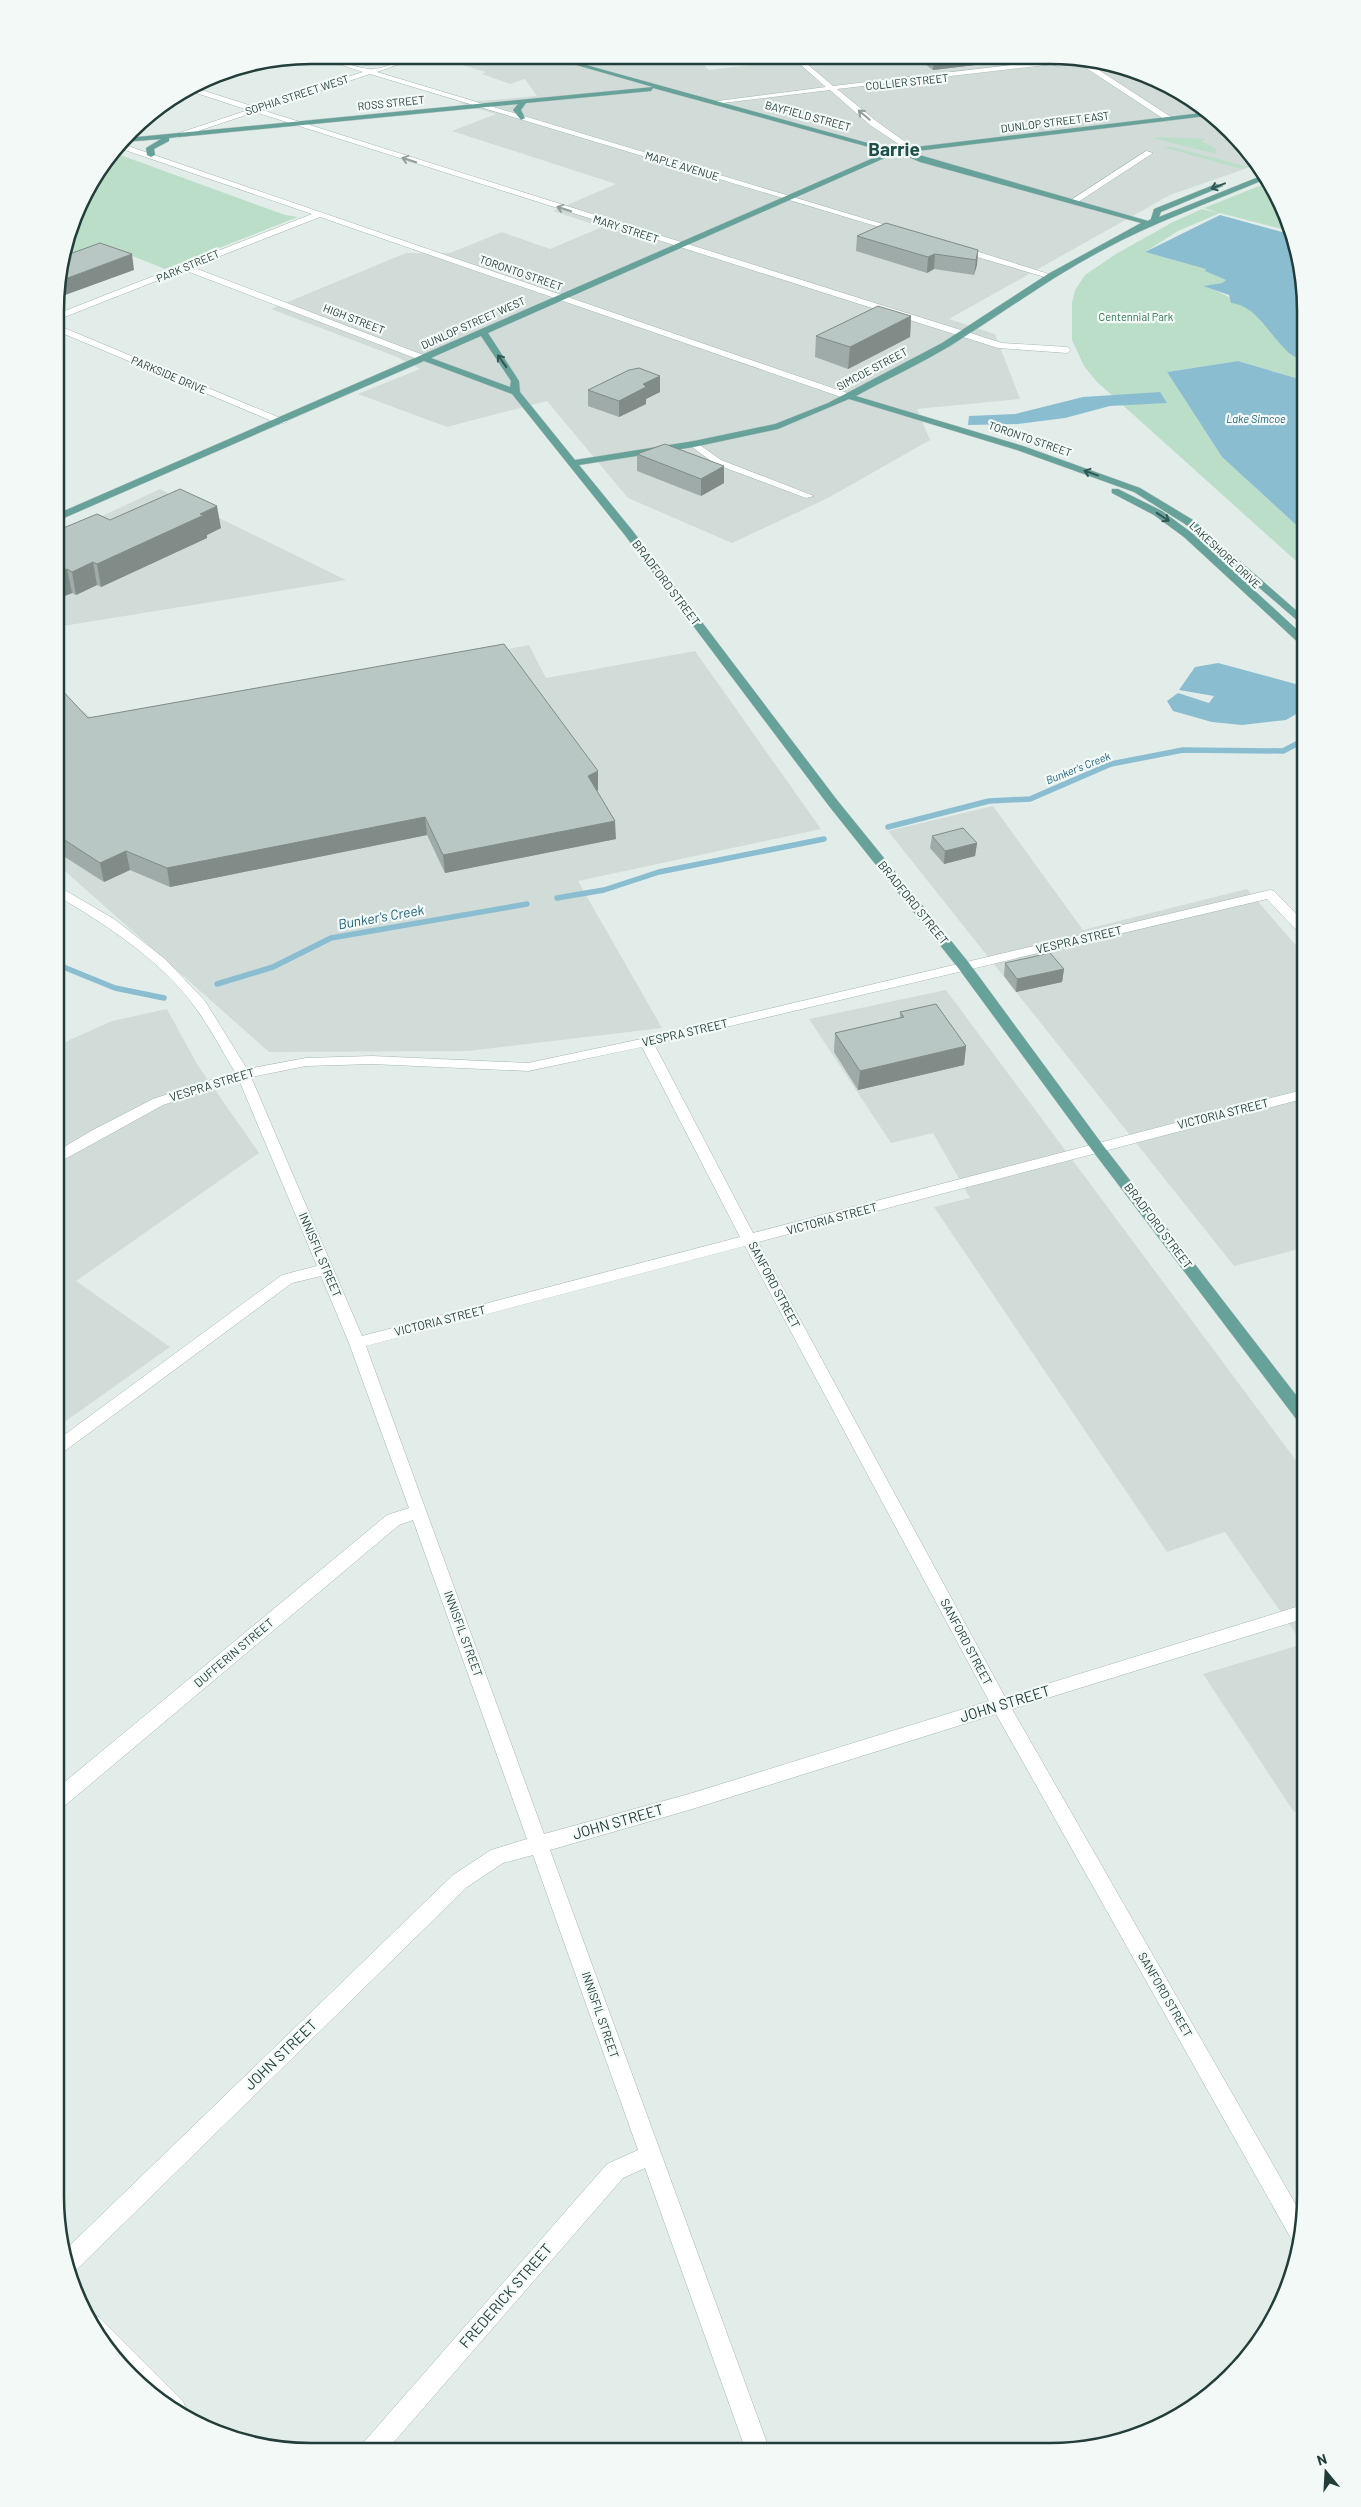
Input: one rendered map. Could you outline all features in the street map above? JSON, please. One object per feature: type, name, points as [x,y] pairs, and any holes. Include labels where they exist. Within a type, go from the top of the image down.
[{"type":"main road","name":"BAYFIELD STREET","points":[[579,64],[882,149],[899,151],[923,160],[1072,202],[1151,221]]},
{"type":"main road","points":[[610,93],[623,87],[627,79]]},
{"type":"main road","name":"ROSS STREET","points":[[133,139],[659,88]]},
{"type":"main road","points":[[521,118],[517,110],[523,102]]},
{"type":"main road","name":"DUNLOP STREET EAST","points":[[899,151],[1201,115]]},
{"type":"main road","points":[[151,155],[150,148],[154,144],[174,136]]},
{"type":"main road","name":"DUNLOP STREET WEST","points":[[64,515],[282,422],[677,245],[884,155],[899,151]]},
{"type":"main road","name":"SIMCOE STREET","points":[[1151,221],[1157,212],[1177,202],[1255,172]]},
{"type":"main road","name":"SIMCOE STREET","points":[[572,463],[694,444],[778,426],[847,396],[963,334],[1051,276],[1151,221],[1176,215],[1259,179]]},
{"type":"main road","points":[[482,331],[515,381],[515,392]]},
{"type":"main road","name":"HIGH STREET","points":[[423,358],[515,392]]},
{"type":"main road","name":"BRADFORD STREET","points":[[515,392],[658,571],[833,803],[964,966],[1097,1147],[1297,1408]]},
{"type":"main road","name":"TORONTO STREET","points":[[847,396],[1020,448],[1136,490]]},
{"type":"main road","name":"TORONTO STREET","points":[[915,417],[946,432],[1121,493]]},
{"type":"main road","name":"LAKESHORE DRIVE","points":[[1136,490],[1189,522],[1297,617]]},
{"type":"main road","name":"LAKESHORE DRIVE","points":[[1121,493],[1158,513],[1188,535],[1243,589],[1297,636]]},
{"type":"street","name":"MAPLE AVENUE","points":[[344,64],[911,234]]},
{"type":"street","name":"SOPHIA STREET WEST","points":[[174,136],[396,64]]},
{"type":"street","points":[[803,64],[904,145],[899,151]]},
{"type":"street","name":"COLLIER STREET","points":[[714,102],[832,88],[843,85],[1031,64]]},
{"type":"street","name":"COLLIER STREET","points":[[832,88],[848,89],[1055,64]]},
{"type":"street","points":[[1089,67],[1170,119]]},
{"type":"street","name":"MARY STREET","points":[[197,91],[677,245],[1001,346],[1067,350]]},
{"type":"street","name":"TORONTO STREET","points":[[126,147],[557,298],[847,396]]},
{"type":"street","points":[[1072,202],[1149,152]]},
{"type":"street","name":"PARK STREET","points":[[64,314],[318,215]]},
{"type":"street","points":[[947,245],[1051,276]]},
{"type":"street","name":"HIGH STREET","points":[[186,268],[423,358]]},
{"type":"street","name":"PARKSIDE DRIVE","points":[[64,331],[282,422]]},
{"type":"street","points":[[694,444],[718,462],[809,496]]},
{"type":"street","name":"INNISFIL STREET","points":[[64,894],[110,922],[160,962],[200,1004],[243,1074],[357,1343],[540,1844],[650,2155],[755,2443]]},
{"type":"street","name":"VESPRA STREET","points":[[64,1154],[96,1134],[158,1102],[243,1074],[306,1062],[372,1060],[528,1067],[646,1042],[1222,907],[1270,894],[1297,922]]},
{"type":"street","name":"SANFORD STREET","points":[[646,1042],[750,1241],[1001,1706],[1296,2224]]},
{"type":"street","name":"VICTORIA STREET","points":[[357,1343],[1297,1095]]},
{"type":"street","points":[[64,1443],[287,1279],[326,1269]]},
{"type":"street","name":"DUFFERIN STREET","points":[[64,1795],[393,1520],[418,1512]]},
{"type":"street","name":"JOHN STREET","points":[[72,2259],[460,1881],[498,1856],[689,1802],[1297,1614]]},
{"type":"street","name":"FREDERICK STREET","points":[[378,2443],[615,2170],[650,2155]]},
{"type":"street","points":[[125,2359],[148,2382]]},
{"type":"shaded area","points":[[458,64],[703,64],[709,70],[760,64],[1067,64],[1114,72],[1160,89],[1188,105],[1213,125],[1251,167],[1170,195],[949,319],[995,334],[1020,399],[917,409],[930,440],[828,498],[732,543],[628,498],[547,401],[447,427],[358,394],[420,369],[397,357],[271,309],[406,253],[450,253],[502,232],[550,249],[602,227],[553,211],[616,184],[452,131],[496,114],[458,103],[537,96],[525,79],[510,84],[482,74],[486,72]]},
{"type":"shaded area","points":[[160,489],[346,580],[64,626],[64,534]]},
{"type":"shaded area","points":[[529,645],[546,678],[695,651],[821,829],[578,881],[662,1028],[469,1051],[269,1052],[64,870],[64,706],[71,702],[104,727]]},
{"type":"shaded area","points":[[993,806],[1083,930],[1247,889],[1297,947],[1297,1249],[1234,1266],[888,831]]},
{"type":"shaded area","points":[[946,990],[1297,1462],[1297,1635],[1225,1532],[1167,1552],[934,1207],[970,1198],[933,1133],[891,1143],[809,1019]]},
{"type":"shaded area","points":[[167,1009],[197,1064],[259,1153],[76,1281],[170,1347],[64,1422],[64,1042],[112,1021]]},
{"type":"shaded area","points":[[1297,1646],[1297,1811],[1294,1812],[1203,1674]]},
{"type":"green space","points":[[1152,138],[1207,139],[1201,141],[1216,149],[1216,154]]},
{"type":"green space","points":[[1163,147],[1172,147],[1249,167],[1237,168]]},
{"type":"green space","points":[[119,155],[285,215],[298,217],[165,269],[108,246],[68,261],[77,231],[89,201],[105,173]]},
{"type":"green space","name":"Centennial Park","points":[[1263,185],[1272,201],[1283,230],[1220,213],[1178,231],[1145,252],[1207,269],[1206,271],[1227,280],[1222,283],[1204,286],[1242,304],[1261,320],[1287,349],[1297,356],[1297,378],[1238,361],[1167,372],[1222,457],[1297,526],[1297,562],[1097,382],[1084,366],[1072,340],[1072,303],[1075,290],[1085,275],[1116,254],[1173,222],[1202,209],[1219,213],[1204,208]]},
{"type":"water","points":[[1220,215],[1285,233],[1293,262],[1297,294],[1297,358],[1282,347],[1256,316],[1240,305],[1231,303],[1229,295],[1203,286],[1222,283],[1226,280],[1205,271],[1206,269],[1145,252]]},
{"type":"water","name":"Lake Simcoe","points":[[1238,361],[1297,378],[1297,526],[1222,457],[1167,372]]},
{"type":"water","points":[[1160,392],[1167,403],[1110,406],[1065,418],[1018,424],[968,425],[969,416],[1015,414],[1083,397]]},
{"type":"water","points":[[1218,663],[1297,684],[1297,713],[1286,720],[1242,725],[1212,722],[1173,711],[1167,701],[1178,693],[1209,703],[1214,696],[1179,690],[1195,667]]},
{"type":"building","points":[[886,223],[978,250],[976,260],[935,254],[928,257],[857,236]]},
{"type":"building","points":[[100,243],[132,254],[66,279],[70,254]]},
{"type":"building","points":[[878,306],[911,316],[850,347],[816,336]]},
{"type":"building","points":[[639,368],[660,376],[643,384],[646,387],[619,401],[588,390],[629,370]]},
{"type":"building","points":[[665,444],[724,466],[701,479],[637,454]]},
{"type":"building","points":[[180,489],[217,506],[200,514],[204,515],[97,564],[93,562],[72,572],[67,569],[64,570],[64,528],[97,514],[110,520]]},
{"type":"building","points":[[504,644],[598,771],[588,776],[615,821],[443,855],[425,817],[167,868],[126,851],[100,863],[64,840],[64,692],[88,718]]},
{"type":"building","points":[[963,828],[977,843],[945,851],[932,836]]},
{"type":"building","points":[[1050,953],[1064,969],[1017,979],[1005,963]]},
{"type":"building","points":[[936,1004],[966,1046],[860,1071],[835,1033],[904,1017],[900,1012]]},
{"type":"waterway","name":"Bunker's Creek","points":[[888,827],[989,801],[1030,799],[1111,764],[1183,750],[1283,751],[1297,744]]},
{"type":"waterway","name":"Bunker's Creek","points":[[557,898],[604,890],[659,872],[824,839]]},
{"type":"waterway","name":"Bunker's Creek","points":[[217,984],[273,967],[331,938],[527,904]]},
{"type":"waterway","name":"Bunker's Creek","points":[[64,967],[115,988],[164,998]]},
{"type":"district","name":"Barrie","points":[[894,149]]}]
